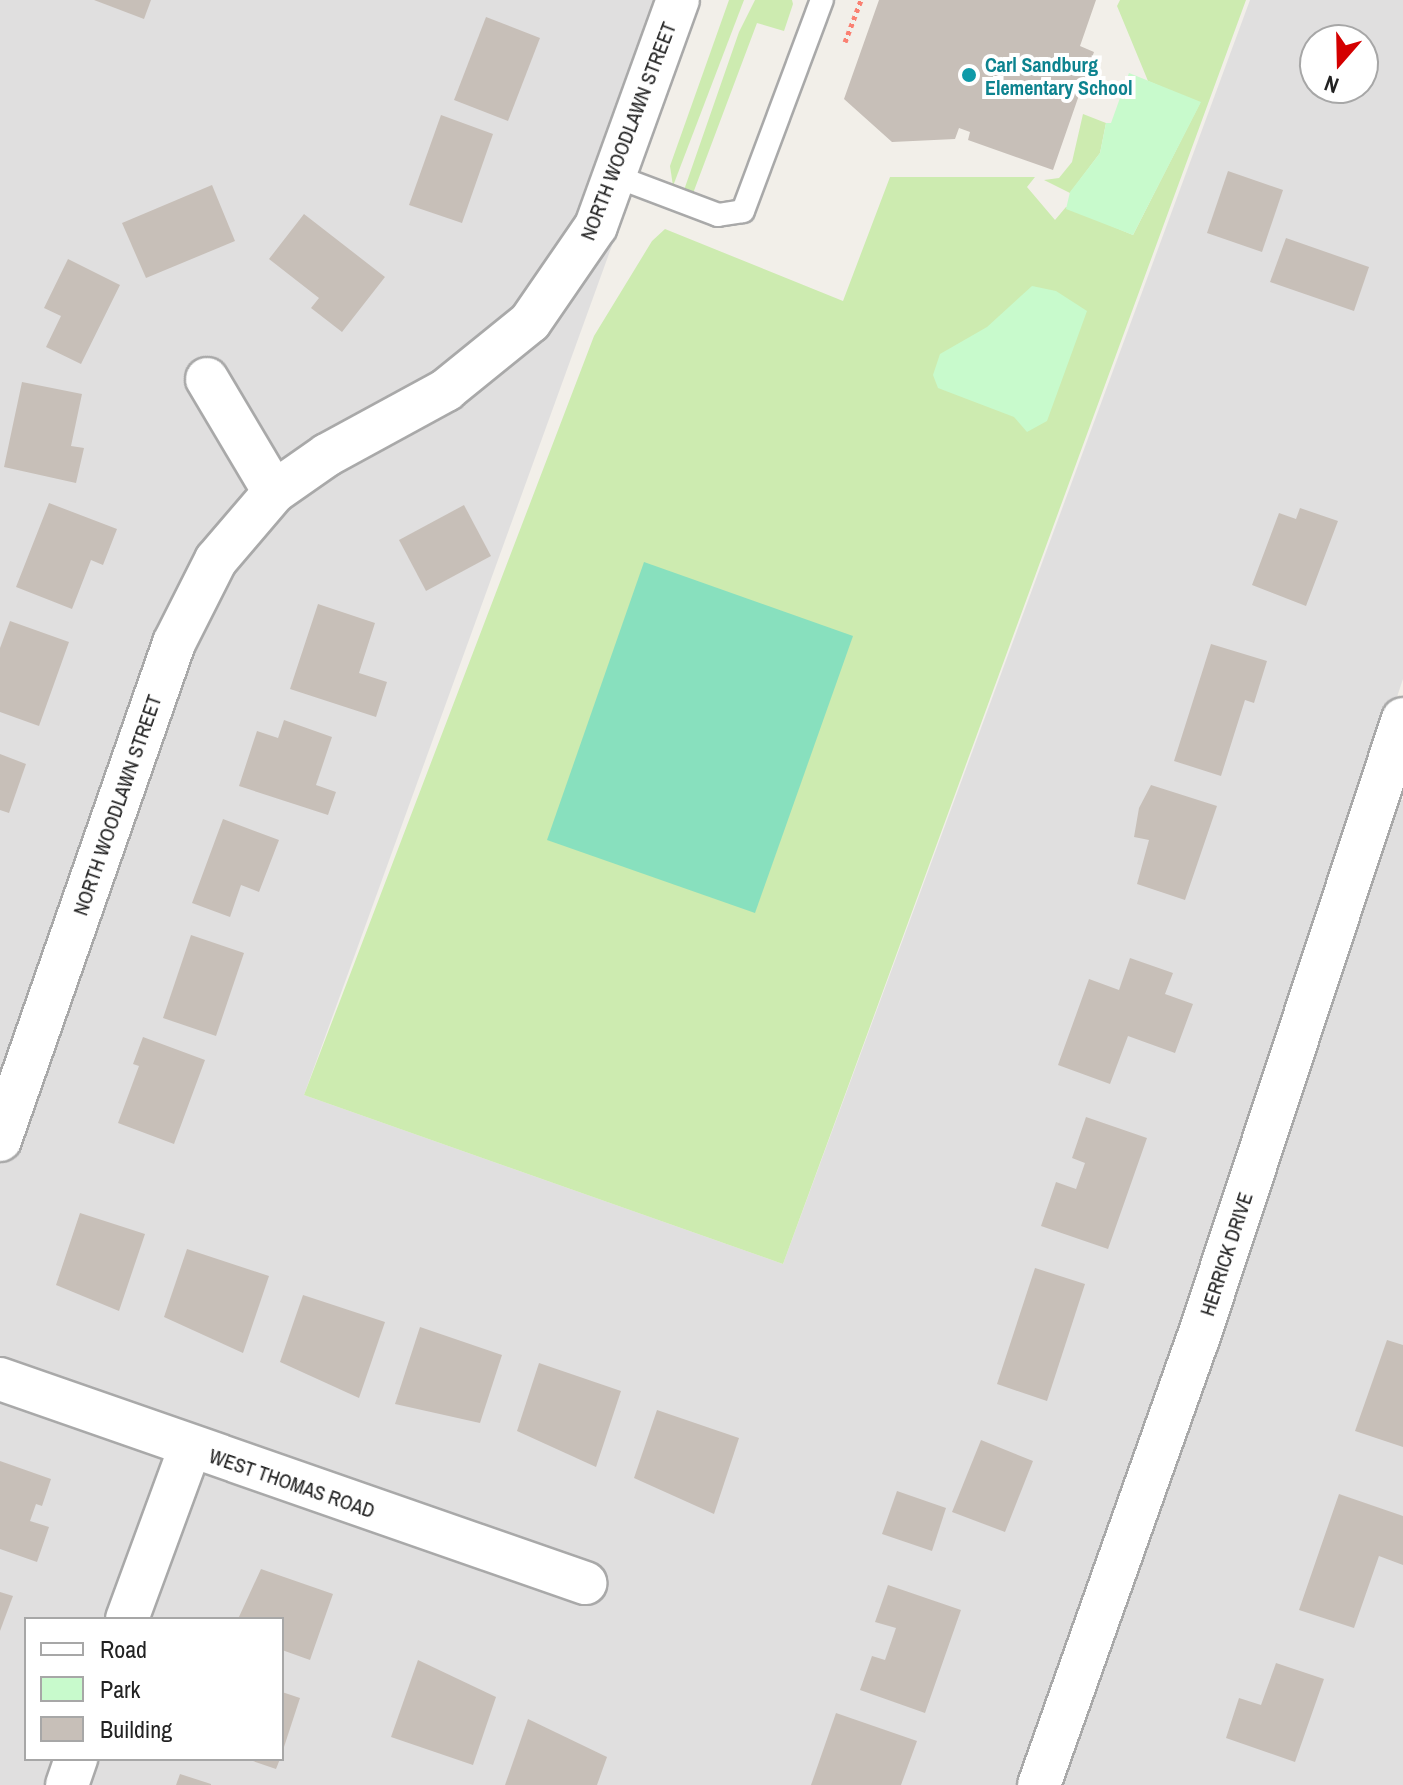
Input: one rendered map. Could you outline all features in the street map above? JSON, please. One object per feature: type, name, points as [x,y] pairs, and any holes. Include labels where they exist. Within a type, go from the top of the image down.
[{"type":"street","name":"NORTH WOODLAWN STREET","points":[[0,1140],[174,643],[216,560],[274,492],[327,455],[446,390],[530,322],[577,261],[615,176],[678,0]]},
{"type":"street","points":[[207,379],[274,492]]},
{"type":"street","name":"HERRICK DRIVE","points":[[1039,1785],[1392,786],[1403,719]]},
{"type":"street","name":"WEST THOMAS ROAD","points":[[0,1379],[190,1448],[585,1583]]},
{"type":"street","points":[[128,1617],[190,1448]]},
{"type":"street","points":[[67,1785],[75,1761]]},
{"type":"lane","points":[[615,176],[718,215],[743,211],[822,0]]},
{"type":"path","points":[[845,42],[861,0]]},
{"type":"shaded area","points":[[0,0],[701,0],[304,1095],[783,1264],[1250,0],[1403,0],[1403,679],[1367,787],[1403,800],[1403,1785],[0,1785]]},
{"type":"green space","points":[[729,0],[744,0],[673,186],[670,166]]},
{"type":"green space","points":[[755,0],[792,0],[793,4],[784,31],[757,23],[692,196],[683,193],[739,32]]},
{"type":"green space","points":[[1120,0],[1246,0],[783,1264],[304,1095],[594,336],[652,241],[665,229],[843,301],[890,177],[1035,177],[1027,187],[1055,220],[1066,207],[1133,235],[1200,103],[1148,81],[1117,6]]},
{"type":"green space","points":[[1129,73],[1201,102],[1133,235],[1066,209],[1070,192],[1100,153],[1106,123],[1111,123]]},
{"type":"green space","points":[[1083,114],[1106,123],[1100,153],[1070,193],[1044,180],[1059,178],[1072,162]]},
{"type":"green space","points":[[1032,286],[1056,291],[1087,311],[1047,421],[1027,432],[1014,417],[938,388],[933,375],[940,354],[987,327]]},
{"type":"green space","points":[[644,562],[853,636],[755,913],[547,840]]},
{"type":"building","points":[[94,0],[151,0],[144,19]]},
{"type":"building","name":"Carl Sandburg Elementary School","points":[[879,0],[1096,0],[1080,46],[1094,52],[1053,170],[968,140],[970,132],[959,128],[955,139],[892,142],[844,99]]},
{"type":"building","points":[[486,17],[540,38],[508,121],[454,100]]},
{"type":"building","points":[[441,115],[493,134],[462,223],[409,205]]},
{"type":"building","points":[[1228,171],[1283,190],[1262,252],[1207,233]]},
{"type":"building","points":[[212,185],[235,241],[146,278],[122,223]]},
{"type":"building","points":[[304,214],[385,277],[342,332],[311,308],[319,298],[269,259]]},
{"type":"building","points":[[1286,238],[1369,267],[1354,311],[1270,282]]},
{"type":"building","points":[[68,259],[120,285],[81,364],[46,347],[61,316],[44,308]]},
{"type":"building","points":[[22,382],[82,394],[71,446],[84,448],[76,483],[4,467]]},
{"type":"building","points":[[49,503],[117,529],[103,565],[91,560],[72,609],[16,587]]},
{"type":"building","points":[[464,505],[491,556],[426,591],[399,540]]},
{"type":"building","points":[[1300,508],[1338,521],[1306,606],[1252,585],[1279,513],[1296,519]]},
{"type":"building","points":[[318,604],[375,623],[359,673],[387,682],[376,717],[290,689]]},
{"type":"building","points":[[10,621],[69,642],[39,726],[0,712],[0,648]]},
{"type":"building","points":[[1211,644],[1267,661],[1254,703],[1245,700],[1221,776],[1174,761]]},
{"type":"building","points":[[284,720],[332,737],[316,785],[336,792],[328,815],[239,786],[257,731],[278,738]]},
{"type":"building","points":[[0,754],[26,764],[9,813],[0,810]]},
{"type":"building","points":[[1151,785],[1217,806],[1185,900],[1137,884],[1149,840],[1134,837],[1139,808]]},
{"type":"building","points":[[223,819],[279,840],[259,892],[241,885],[230,917],[192,903]]},
{"type":"building","points":[[191,935],[244,953],[216,1036],[163,1018]]},
{"type":"building","points":[[1130,958],[1173,973],[1165,994],[1193,1004],[1175,1053],[1128,1036],[1110,1084],[1058,1065],[1089,979],[1119,990]]},
{"type":"building","points":[[143,1037],[205,1060],[174,1144],[118,1123],[139,1066],[133,1064]]},
{"type":"building","points":[[1086,1117],[1147,1138],[1108,1249],[1041,1226],[1056,1182],[1076,1189],[1085,1163],[1072,1158]]},
{"type":"building","points":[[80,1213],[145,1234],[119,1311],[56,1285]]},
{"type":"building","points":[[187,1249],[269,1276],[243,1353],[164,1317]]},
{"type":"building","points":[[1035,1268],[1085,1284],[1047,1401],[997,1384]]},
{"type":"building","points":[[303,1295],[385,1322],[359,1398],[280,1362]]},
{"type":"building","points":[[420,1327],[502,1355],[480,1423],[395,1404]]},
{"type":"building","points":[[1387,1340],[1403,1345],[1403,1447],[1355,1431]]},
{"type":"building","points":[[539,1363],[621,1391],[596,1467],[517,1431]]},
{"type":"building","points":[[657,1410],[739,1438],[714,1514],[634,1478]]},
{"type":"building","points":[[981,1440],[1033,1461],[1005,1532],[952,1512]]},
{"type":"building","points":[[0,1461],[51,1479],[42,1506],[36,1504],[30,1521],[49,1527],[37,1562],[0,1549]]},
{"type":"building","points":[[897,1491],[946,1508],[932,1551],[882,1534]]},
{"type":"building","points":[[1339,1494],[1403,1516],[1403,1565],[1379,1556],[1354,1628],[1299,1610]]},
{"type":"building","points":[[261,1569],[333,1594],[310,1660],[284,1651],[284,1617],[239,1617]]},
{"type":"building","points":[[888,1585],[961,1610],[925,1713],[860,1690],[872,1656],[885,1660],[896,1628],[875,1622]]},
{"type":"building","points":[[0,1592],[13,1596],[0,1631]]},
{"type":"building","points":[[418,1660],[496,1697],[473,1765],[391,1737]]},
{"type":"building","points":[[1276,1663],[1324,1679],[1295,1762],[1226,1738],[1239,1698],[1261,1705]]},
{"type":"building","points":[[284,1693],[300,1698],[284,1747]]},
{"type":"building","points":[[836,1713],[917,1741],[901,1785],[811,1785]]},
{"type":"building","points":[[528,1719],[607,1757],[597,1785],[505,1785]]},
{"type":"building","points":[[253,1761],[279,1761],[276,1769]]},
{"type":"building","points":[[180,1774],[211,1784],[211,1785],[176,1785]]},
{"type":"place","name":"Carl Sandburg Elementary School","points":[[969,75]]}]
